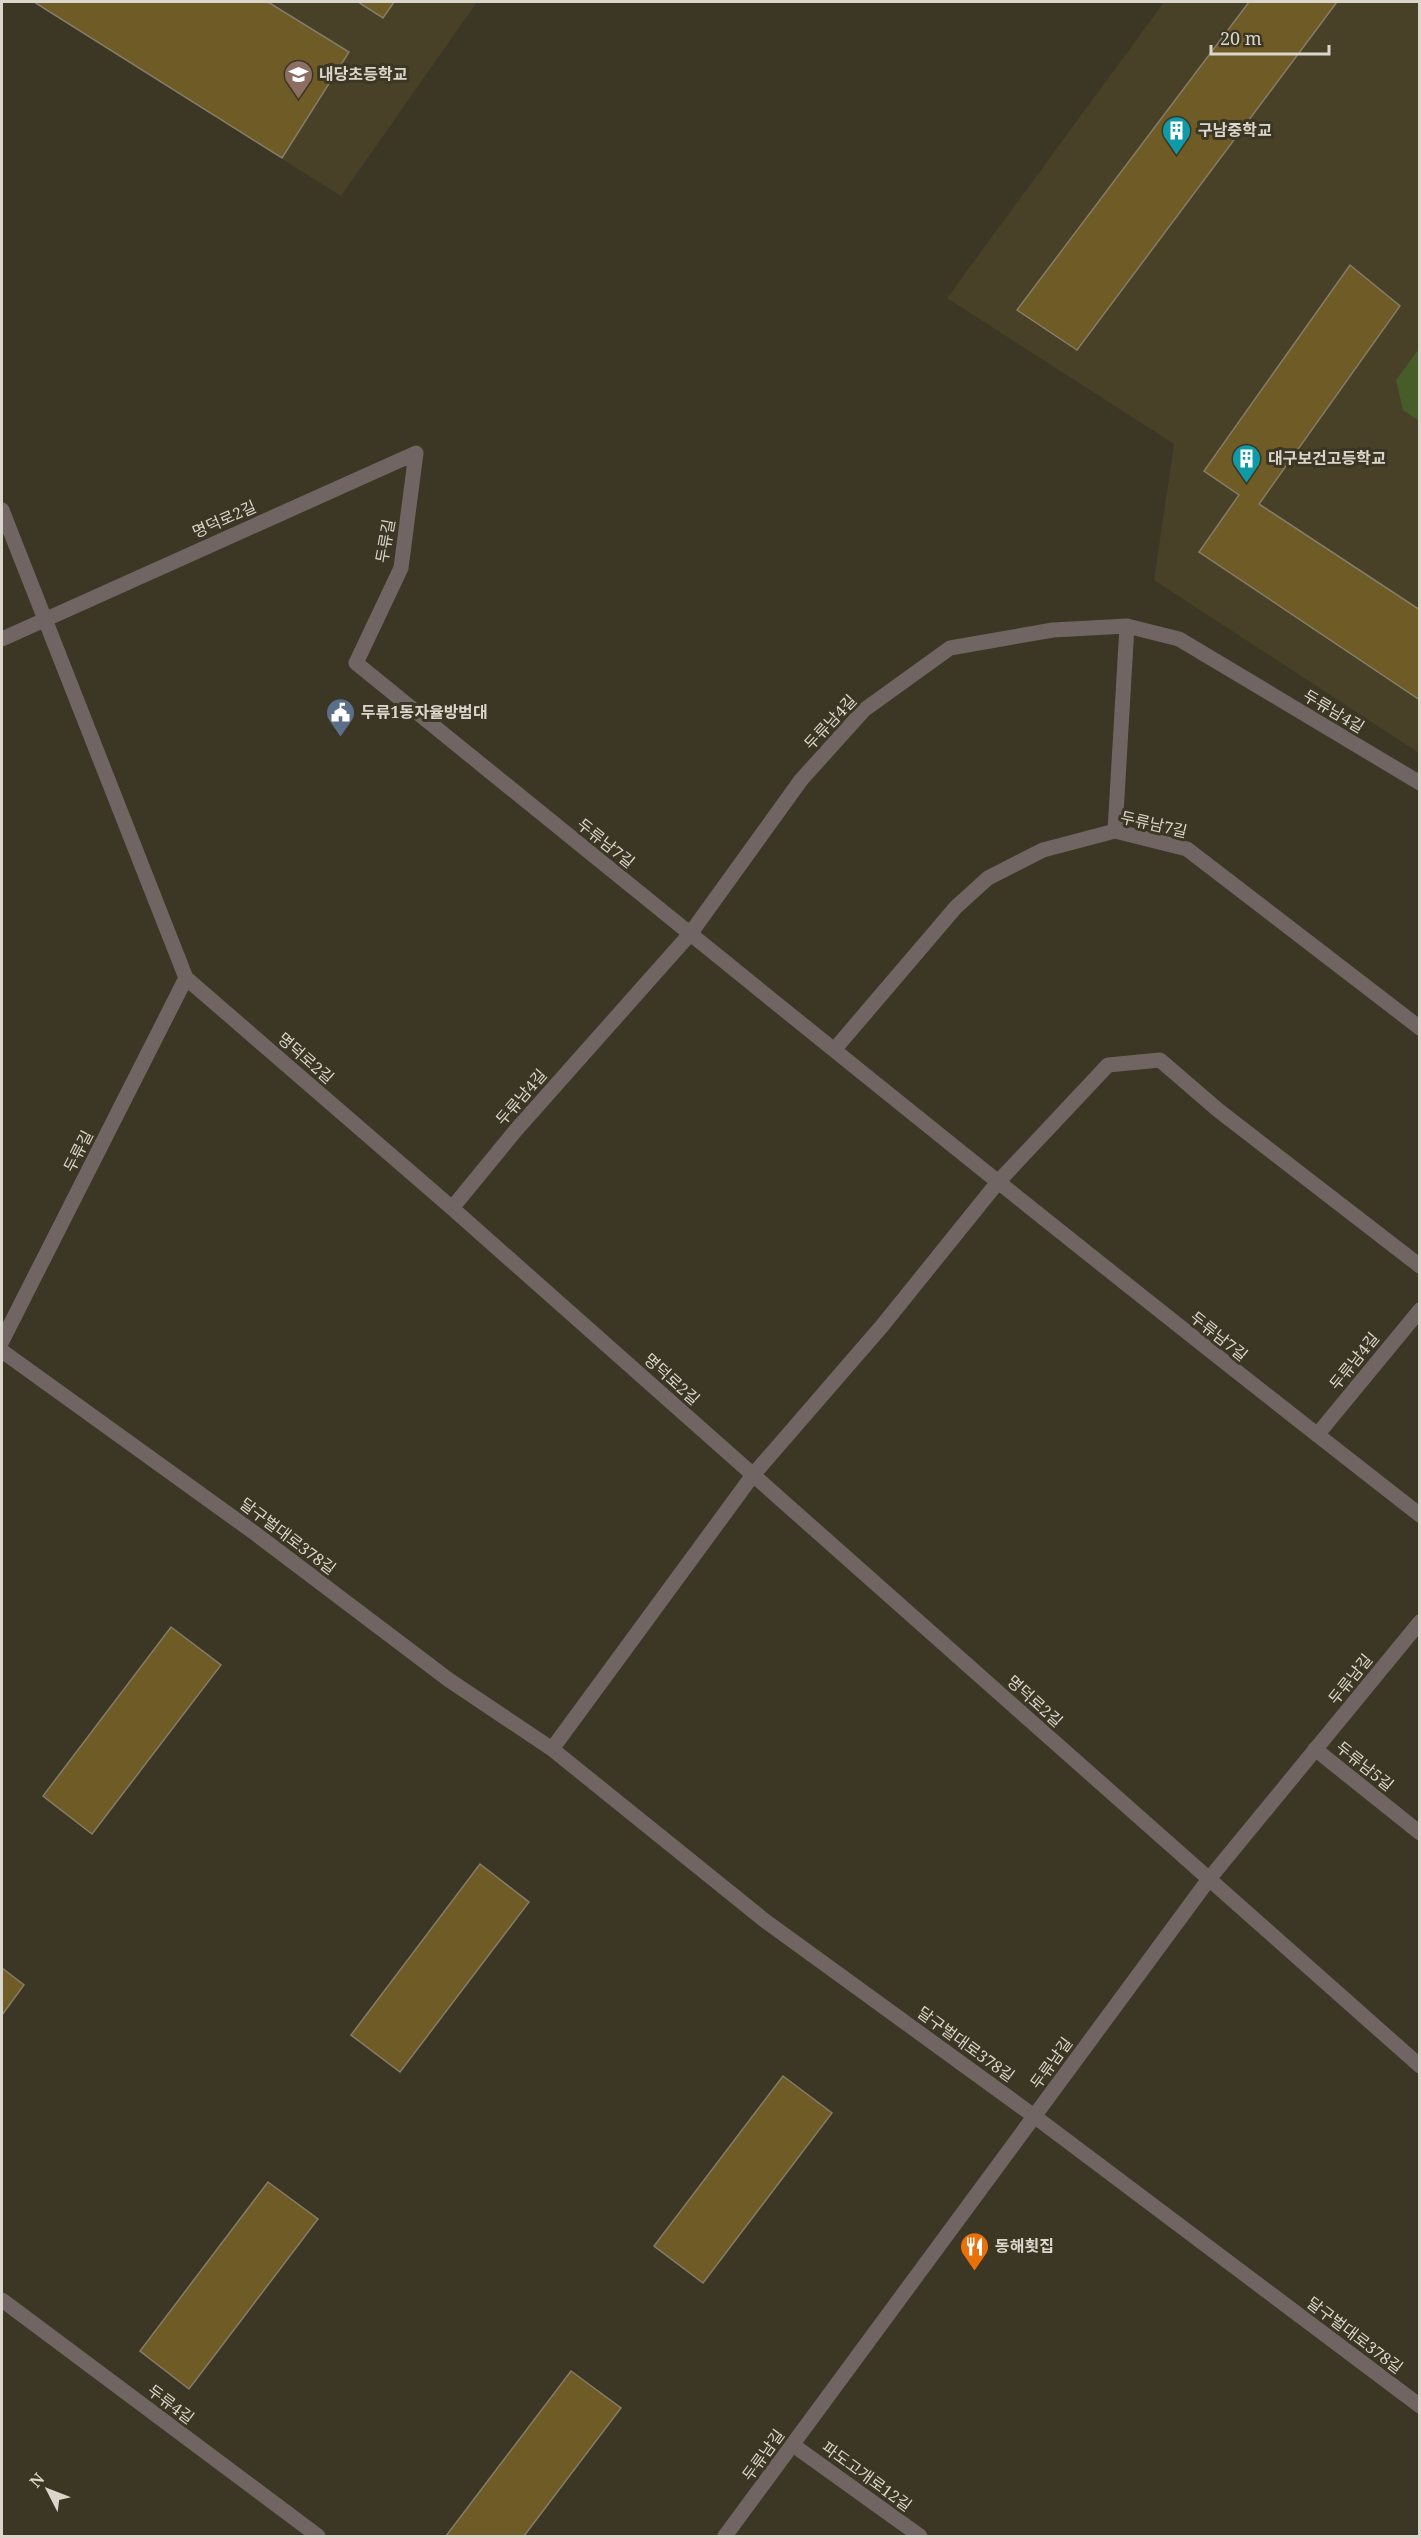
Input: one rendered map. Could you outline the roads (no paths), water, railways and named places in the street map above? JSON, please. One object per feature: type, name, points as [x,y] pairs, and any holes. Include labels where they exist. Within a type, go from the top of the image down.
[{"type":"street","name":"명덕로2길","points":[[46,618],[416,453]]},
{"type":"street","name":"두류길","points":[[356,663],[400,568],[416,453]]},
{"type":"street","name":"명덕로2길","points":[[2,510],[186,978],[452,1208],[1419,2066]]},
{"type":"street","points":[[2,639],[46,618]]},
{"type":"street","points":[[1115,831],[1127,626]]},
{"type":"street","name":"두류남4길","points":[[452,1208],[516,1130],[690,934],[801,780],[864,710],[950,648],[1053,630],[1127,626],[1179,639],[1419,783]]},
{"type":"street","name":"두류남7길","points":[[356,663],[998,1182],[1419,1515]]},
{"type":"street","name":"두류남7길","points":[[834,1050],[956,907],[988,879],[1043,850],[1115,831],[1187,849],[1419,1028]]},
{"type":"street","name":"두류길","points":[[2,1341],[186,978]]},
{"type":"street","points":[[552,1749],[753,1475],[882,1326],[998,1182],[1108,1065],[1160,1060],[1218,1110],[1419,1266]]},
{"type":"street","name":"두류남4길","points":[[1317,1435],[1419,1310]]},
{"type":"street","name":"달구벌대로378길","points":[[2,1351],[256,1534],[449,1680],[552,1749],[764,1920],[1034,2116],[1419,2406]]},
{"type":"street","name":"두류남길","points":[[725,2536],[1209,1879],[1419,1622]]},
{"type":"street","name":"두류남5길","points":[[1316,1749],[1419,1833]]},
{"type":"street","name":"두류4길","points":[[2,2301],[318,2536]]},
{"type":"street","name":"파도고개로12길","points":[[793,2445],[920,2536]]},
{"type":"place","name":"내당초등학교","points":[[298,100]]},
{"type":"place","name":"구남중학교","points":[[1177,156]]},
{"type":"place","name":"대구보건고등학교","points":[[1247,484]]},
{"type":"place","name":"두류1동자율방범대","points":[[340,738]]},
{"type":"place","name":"동해횟집","points":[[974,2272]]}]
